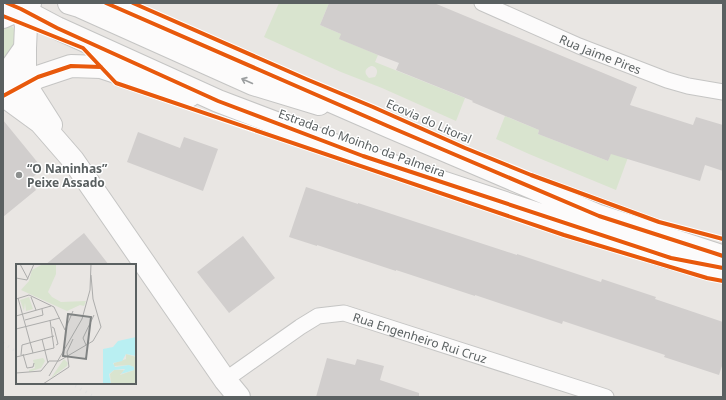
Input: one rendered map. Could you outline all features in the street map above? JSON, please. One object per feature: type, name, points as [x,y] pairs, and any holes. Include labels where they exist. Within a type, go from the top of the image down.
[{"type":"main road","points":[[69,3],[79,6],[253,84],[390,127]]},
{"type":"main road","name":"Estrada do Moinho da Palmeira","points":[[106,3],[599,216],[723,256]]},
{"type":"main road","points":[[16,7],[26,26],[25,84],[106,209],[225,380],[239,397]]},
{"type":"main road","name":"Estrada do Moinho da Palmeira","points":[[16,7],[57,28],[211,98],[310,136],[370,158],[671,258],[723,268]]},
{"type":"main road","points":[[3,91],[11,68],[25,48]]},
{"type":"main road","points":[[3,91],[71,66],[101,67],[310,136]]},
{"type":"main road","points":[[3,91],[40,122],[73,160]]},
{"type":"lane","name":"Rua Jaime Pires","points":[[482,3],[579,46],[667,80],[688,86],[723,92]]},
{"type":"lane","name":"Rua Engenheiro Rui Cruz","points":[[225,380],[318,316],[344,312],[606,397]]},
{"type":"green space","points":[[279,3],[329,3],[320,25],[341,34],[340,39],[378,55],[375,62],[465,98],[456,121],[382,88],[341,72],[264,37]],"holes":[[[373,66],[376,68],[377,73],[375,77],[369,78],[366,74],[366,70]]]},
{"type":"green space","points":[[9,25],[14,28],[16,39],[13,47],[3,59],[3,26]]},
{"type":"green space","points":[[505,116],[539,130],[538,134],[608,161],[614,146],[630,152],[616,190],[496,139]]},
{"type":"building","points":[[329,3],[434,3],[637,87],[630,105],[693,125],[696,117],[723,125],[723,171],[705,165],[700,181],[611,154],[608,161],[538,134],[539,130],[472,102],[473,101],[396,70],[399,63],[339,39],[341,34],[320,25]]},
{"type":"building","name":"“O Naninhas” Peixe Assado","points":[[3,120],[43,169],[29,180],[36,190],[3,217]]},
{"type":"building","points":[[138,132],[180,148],[184,137],[218,149],[203,191],[127,162]]},
{"type":"building","points":[[306,187],[601,282],[602,279],[723,322],[723,363],[719,375],[664,357],[665,355],[563,321],[562,324],[475,295],[289,237]]},
{"type":"building","points":[[84,233],[108,264],[46,264]]},
{"type":"building","points":[[243,236],[275,278],[229,313],[197,272]]},
{"type":"building","points":[[327,358],[355,365],[357,359],[384,366],[380,380],[419,393],[419,397],[316,397]]},
{"type":"railway","points":[[3,343],[16,351]]},
{"type":"railway","points":[[72,384],[95,397]]},
{"type":"cycle path","points":[[7,3],[57,28],[218,101],[363,156],[671,258],[723,268]]},
{"type":"cycle path","points":[[106,3],[599,216],[723,256]]},
{"type":"cycle path","name":"Ecovia do Litoral","points":[[133,3],[465,148],[531,175],[659,222],[723,239]]},
{"type":"cycle path","points":[[3,16],[83,48],[116,83],[564,235],[707,278],[723,281]]},
{"type":"cycle path","points":[[3,96],[38,77],[71,66],[101,67]]},
{"type":"place","name":"“O Naninhas” Peixe Assado","points":[[19,175]]}]
